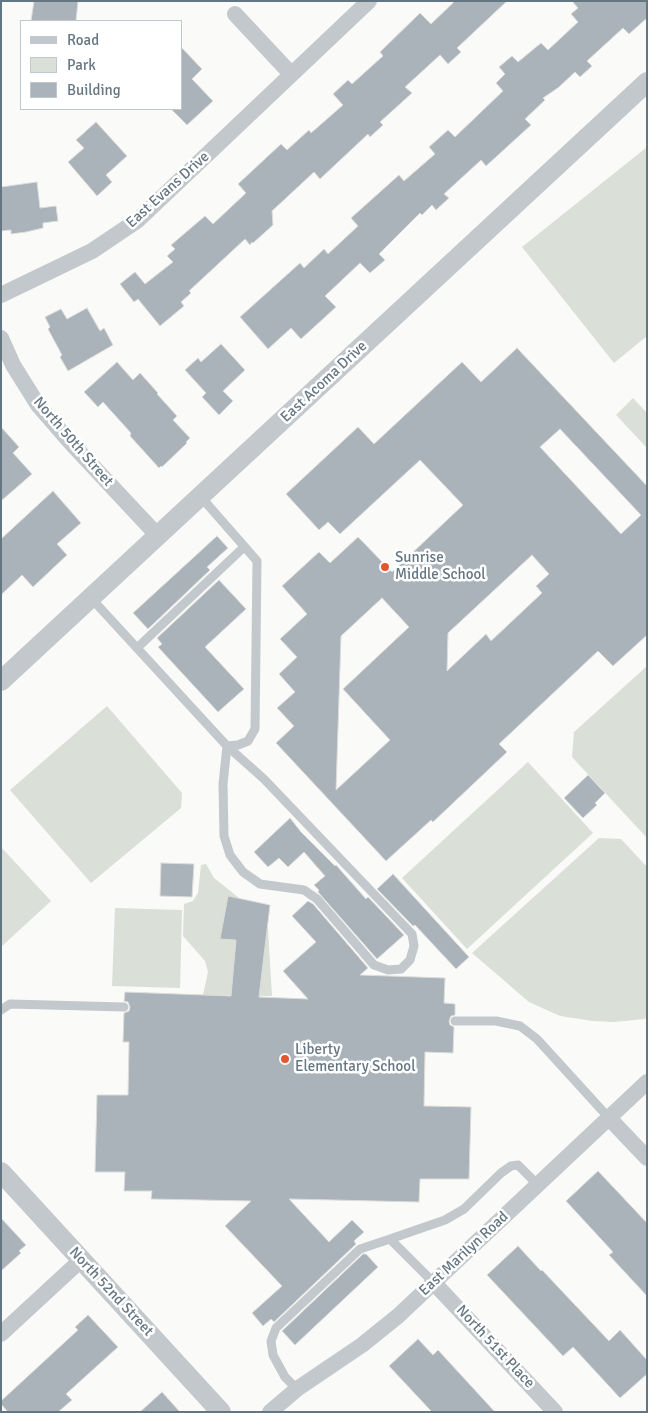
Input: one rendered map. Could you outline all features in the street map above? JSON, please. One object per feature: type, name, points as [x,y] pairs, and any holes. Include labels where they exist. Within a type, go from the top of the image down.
[{"type":"street","name":"East Evans Drive","points":[[1,295],[92,251],[138,220],[369,1]]},
{"type":"street","points":[[235,14],[291,74]]},
{"type":"street","name":"East Acoma Drive","points":[[1,681],[645,86]]},
{"type":"street","name":"North 50th Street","points":[[1,338],[13,365],[38,405],[70,444],[158,536]]},
{"type":"street","name":"East Marilyn Road","points":[[270,1412],[297,1388],[362,1344],[398,1316],[647,1082]]},
{"type":"street","points":[[609,1118],[647,1158]]},
{"type":"street","name":"North 52nd Street","points":[[1,1172],[221,1412]]},
{"type":"street","points":[[1,1334],[81,1260]]},
{"type":"street","name":"North 51st Place","points":[[434,1283],[555,1412]]},
{"type":"lane","points":[[200,497],[257,561],[255,729],[248,741],[228,746]]},
{"type":"lane","points":[[137,648],[244,547]]},
{"type":"lane","points":[[91,598],[228,746],[264,779],[412,934],[414,946],[410,960],[401,969],[388,970],[374,965],[316,899],[304,890],[260,884],[243,872],[230,855],[224,836],[223,784],[228,746]]},
{"type":"lane","points":[[1,1010],[10,1004],[124,1007]]},
{"type":"lane","points":[[455,1021],[496,1021],[520,1026],[537,1039],[609,1118]]},
{"type":"lane","points":[[297,1388],[285,1377],[273,1355],[271,1341],[276,1328],[360,1249],[445,1220],[464,1208],[511,1166],[518,1165],[538,1185]]},
{"type":"lane","points":[[390,1239],[434,1283]]},
{"type":"green space","points":[[647,147],[647,336],[614,363],[522,247]]},
{"type":"green space","points":[[633,398],[647,413],[647,448],[616,415]]},
{"type":"green space","points":[[647,666],[647,838],[572,757],[574,732]]},
{"type":"green space","points":[[107,706],[182,793],[181,808],[91,883],[10,790]]},
{"type":"green space","points":[[528,762],[593,833],[467,949],[402,878]]},
{"type":"green space","points":[[599,838],[621,839],[647,867],[647,1018],[644,1019],[614,1022],[560,1016],[529,1002],[472,953]]},
{"type":"green space","points":[[1,847],[51,901],[1,947]]},
{"type":"green space","points":[[206,864],[214,878],[258,913],[268,929],[272,996],[203,995],[208,972],[205,961],[183,936],[184,904],[193,901],[198,893],[201,865]]},
{"type":"green space","points":[[115,908],[182,910],[180,988],[112,986]]},
{"type":"building","points":[[34,1],[78,1],[76,20],[31,20]]},
{"type":"building","points":[[455,1],[507,1],[457,48],[461,52],[448,64],[440,55],[405,87],[412,93],[380,122],[383,125],[370,137],[368,134],[320,179],[314,172],[272,211],[273,225],[250,245],[245,239],[189,291],[191,293],[181,302],[184,306],[160,326],[138,299],[134,302],[120,284],[135,272],[145,284],[173,262],[167,256],[175,249],[171,245],[205,216],[213,224],[246,193],[238,184],[281,144],[287,150],[309,130],[311,133],[343,105],[333,94],[348,80],[352,84],[383,56],[380,52],[420,13],[431,24]]},
{"type":"building","points":[[572,1],[647,1],[647,18],[629,34],[623,28],[587,61],[592,66],[580,77],[575,72],[559,87],[543,98],[545,100],[525,119],[531,125],[486,166],[481,160],[444,194],[449,198],[436,210],[432,205],[422,215],[420,213],[379,254],[385,260],[370,273],[360,263],[325,296],[336,307],[301,339],[291,328],[268,349],[240,317],[300,263],[304,268],[324,249],[328,254],[358,226],[351,218],[399,175],[404,181],[435,154],[429,147],[448,130],[455,137],[503,91],[496,83],[505,74],[499,67],[512,56],[518,62],[541,43],[548,50],[578,22],[571,14],[578,8]]},
{"type":"building","points":[[182,48],[202,69],[192,79],[213,101],[187,125],[172,110],[182,110]]},
{"type":"building","points":[[96,122],[127,156],[106,175],[112,182],[97,196],[68,162],[84,148],[76,140]]},
{"type":"building","points":[[37,182],[40,208],[56,206],[58,221],[43,223],[43,228],[26,232],[11,234],[11,230],[1,231],[1,187]]},
{"type":"building","points":[[87,308],[100,331],[104,328],[113,345],[68,371],[48,329],[50,327],[45,317],[61,309],[67,319]]},
{"type":"building","points":[[221,344],[245,370],[223,391],[233,401],[219,415],[202,397],[206,393],[185,370],[198,358],[201,362]]},
{"type":"building","points":[[517,348],[647,486],[647,635],[613,666],[598,651],[499,744],[507,752],[433,822],[431,820],[386,861],[276,743],[294,726],[277,708],[295,692],[279,674],[297,657],[280,639],[307,614],[282,586],[319,552],[330,563],[358,537],[392,572],[463,505],[420,460],[340,534],[328,522],[319,530],[286,494],[358,427],[374,444],[462,362],[481,382]],"holes":[[[560,429],[641,515],[621,534],[540,447]],[[532,555],[549,574],[536,586],[542,593],[491,641],[486,634],[447,671],[448,633]],[[382,598],[409,627],[343,689],[390,740],[336,790],[341,636]]]},
{"type":"building","points":[[117,362],[133,380],[140,373],[177,416],[173,420],[190,438],[162,467],[159,468],[103,402],[98,407],[84,392]]},
{"type":"building","points":[[1,427],[19,447],[13,453],[32,474],[1,501]]},
{"type":"building","points":[[53,491],[81,523],[57,544],[67,555],[33,587],[22,575],[1,595],[1,539]]},
{"type":"building","points":[[217,536],[228,548],[207,567],[210,570],[148,629],[133,613]]},
{"type":"building","points":[[219,580],[246,609],[205,647],[244,689],[218,712],[158,647],[162,644],[157,638]]},
{"type":"building","points":[[588,775],[605,793],[595,803],[597,805],[583,818],[564,798]]},
{"type":"building","points":[[290,818],[301,832],[336,865],[366,899],[368,897],[404,935],[377,959],[318,892],[319,890],[314,885],[325,876],[304,852],[288,867],[279,858],[268,867],[254,852]]},
{"type":"building","points":[[161,863],[194,864],[192,897],[160,896]]},
{"type":"building","points":[[393,874],[469,957],[456,969],[415,925],[413,926],[377,889]]},
{"type":"building","points":[[228,896],[270,905],[259,997],[308,999],[283,971],[316,942],[292,916],[308,901],[313,904],[368,968],[360,975],[445,978],[444,1003],[455,1004],[455,1015],[451,1016],[449,1021],[450,1025],[454,1027],[453,1053],[425,1052],[424,1106],[471,1107],[469,1179],[420,1179],[419,1202],[289,1199],[329,1242],[352,1220],[364,1232],[354,1241],[356,1244],[274,1322],[271,1319],[263,1326],[252,1313],[282,1286],[225,1226],[251,1201],[151,1199],[152,1191],[124,1191],[125,1172],[95,1172],[97,1095],[128,1095],[129,1042],[123,1042],[124,1013],[129,1011],[130,1007],[128,1002],[124,1001],[125,992],[231,996],[236,940],[220,939]]},
{"type":"building","points":[[598,1171],[647,1223],[647,1296],[609,1255],[613,1252],[566,1201]]},
{"type":"building","points":[[1,1218],[26,1245],[19,1251],[21,1253],[1,1271]]},
{"type":"building","points":[[518,1246],[609,1341],[620,1330],[647,1360],[647,1374],[620,1398],[573,1347],[563,1356],[487,1275]]},
{"type":"building","points":[[363,1254],[366,1254],[378,1267],[295,1345],[282,1331]]},
{"type":"building","points":[[88,1315],[118,1347],[66,1394],[72,1400],[58,1412],[8,1412],[1,1404],[1,1401],[78,1330],[75,1327]]},
{"type":"building","points":[[418,1339],[433,1355],[438,1350],[495,1412],[432,1412],[389,1366]]},
{"type":"building","points":[[162,1392],[180,1412],[140,1412]]},
{"type":"place","name":"Sunrise Middle School","points":[[385,567]]},
{"type":"place","name":"Liberty Elementary School","points":[[285,1059]]}]
